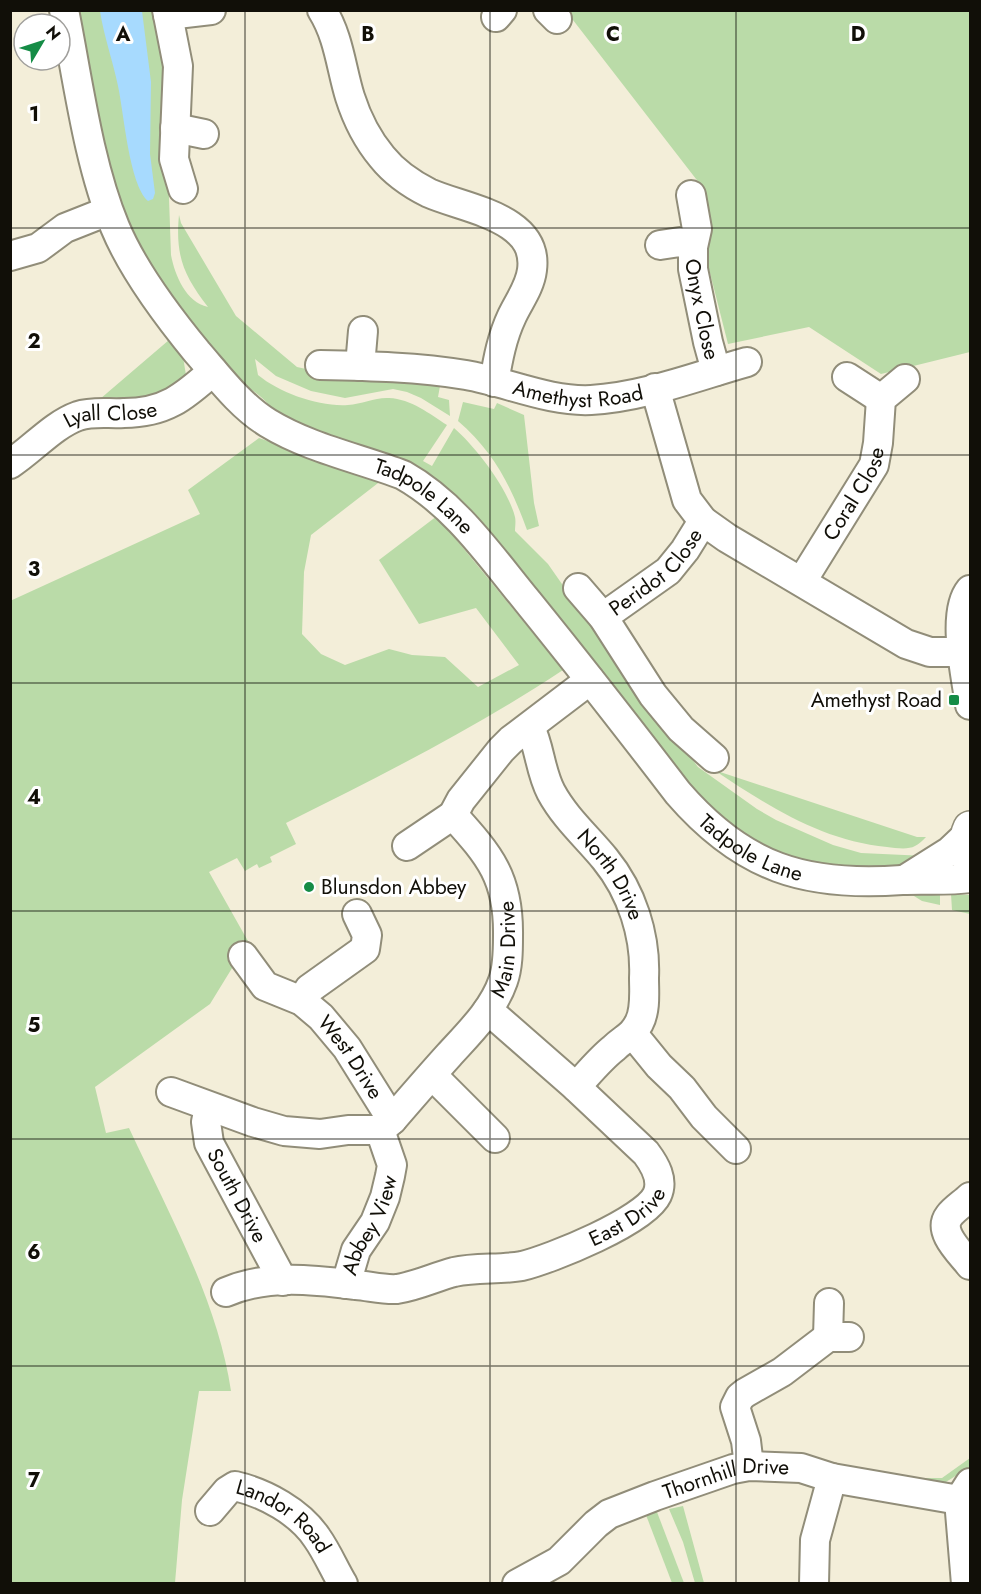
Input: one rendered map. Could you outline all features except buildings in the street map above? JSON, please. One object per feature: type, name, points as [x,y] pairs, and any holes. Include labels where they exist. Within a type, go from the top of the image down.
[{"type":"street","name":"Tadpole Lane","points":[[64,10],[101,189],[116,230],[159,301],[213,371],[244,403],[273,426],[289,435],[403,475],[419,484],[444,504],[467,527],[693,810],[728,840],[780,869],[808,877],[856,881],[945,881],[970,878]]},
{"type":"street","points":[[183,189],[174,159],[178,66],[168,13],[211,10]]},
{"type":"street","name":"Amethyst Road","points":[[322,10],[336,42],[363,131],[383,159],[398,174],[430,193],[510,225],[525,238],[530,247],[533,258],[529,283],[512,315],[502,341],[494,382]]},
{"type":"street","points":[[175,128],[204,134]]},
{"type":"street","name":"Onyx Close","points":[[691,195],[698,229],[693,247],[693,269],[716,371]]},
{"type":"street","points":[[10,256],[38,248],[65,228],[108,211]]},
{"type":"street","name":"Onyx Close","points":[[660,245],[680,242],[693,247]]},
{"type":"street","points":[[360,366],[363,331]]},
{"type":"street","name":"Onyx Close","points":[[655,388],[747,362]]},
{"type":"street","name":"Amethyst Road","points":[[320,365],[467,375],[575,400],[592,400],[655,388],[687,500],[703,521],[727,538],[906,644],[930,652],[963,652]]},
{"type":"street","name":"Lyall Close","points":[[10,464],[72,419],[96,413],[137,413],[164,407],[180,399],[213,371]]},
{"type":"street","points":[[847,377],[881,399],[905,379]]},
{"type":"street","name":"Coral Close","points":[[802,581],[874,465],[881,399]]},
{"type":"street","name":"Peridot Close","points":[[603,618],[668,571],[685,550],[703,521]]},
{"type":"street","name":"Peridot Close","points":[[578,588],[603,618],[653,694],[690,720],[714,758]]},
{"type":"street","points":[[970,590],[965,596],[962,616],[963,652],[970,705]]},
{"type":"street","points":[[407,846],[453,815],[461,800],[501,750],[590,680]]},
{"type":"street","name":"North Drive","points":[[530,727],[537,741],[541,768],[551,793],[565,814],[607,861],[628,896],[641,932],[645,970],[644,1005],[641,1020],[633,1034]]},
{"type":"street","name":"Main Drive","points":[[386,1125],[488,1010],[503,981],[508,954],[507,898],[500,878],[489,859],[453,815]]},
{"type":"street","points":[[904,880],[970,841]]},
{"type":"street","name":"West Drive","points":[[302,1001],[309,989],[365,949],[367,935],[357,914]]},
{"type":"street","name":"West Drive","points":[[243,956],[265,986],[302,1001],[321,1017],[346,1048],[386,1125]]},
{"type":"street","name":"East Drive","points":[[346,1284],[394,1289],[454,1272],[521,1266],[594,1239],[648,1207],[658,1192],[658,1173],[655,1165],[635,1142],[488,1010]]},
{"type":"street","points":[[576,1087],[614,1047],[633,1034],[658,1066],[682,1088],[704,1117],[736,1149]]},
{"type":"street","points":[[432,1075],[495,1138]]},
{"type":"street","name":"South Drive","points":[[171,1092],[284,1131],[320,1134],[386,1125]]},
{"type":"street","name":"South Drive","points":[[209,1107],[206,1122],[209,1143],[283,1281]]},
{"type":"street","name":"Abbey View","points":[[346,1284],[356,1250],[375,1222],[385,1197],[392,1165],[386,1125]]},
{"type":"street","points":[[970,1197],[948,1216],[946,1228],[950,1240],[970,1265]]},
{"type":"street","points":[[226,1292],[243,1284],[305,1279],[346,1284]]},
{"type":"street","points":[[749,1466],[746,1441],[736,1411],[736,1402],[745,1393],[839,1337],[828,1303]]},
{"type":"street","name":"Thornhill Drive","points":[[517,1584],[559,1561],[609,1514],[733,1469],[749,1466],[801,1468],[832,1478],[965,1492]]},
{"type":"street","points":[[814,1584],[815,1540],[832,1478]]},
{"type":"street","name":"Landor Road","points":[[210,1511],[227,1491],[235,1486],[279,1503],[296,1515],[316,1536],[343,1584]]},
{"type":"street","points":[[965,1492],[966,1584]]},
{"type":"green space","points":[[156,11],[164,54],[171,255],[175,271],[188,294],[200,304],[208,307],[183,265],[178,242],[179,215],[181,223],[236,316],[297,367],[360,381],[367,374],[440,386],[438,397],[449,400],[450,416],[421,398],[393,389],[345,398],[311,391],[276,376],[255,359],[258,375],[288,393],[325,404],[348,405],[389,398],[405,401],[420,408],[447,425],[423,461],[432,466],[454,428],[481,457],[506,494],[515,517],[515,531],[548,564],[652,713],[671,731],[698,767],[776,820],[833,845],[861,853],[926,856],[907,864],[876,868],[829,867],[797,863],[741,838],[698,795],[483,534],[280,420],[264,400],[242,385],[204,348],[122,221],[71,12]]},
{"type":"green space","points":[[566,11],[970,11],[970,352],[881,374],[809,327],[728,344],[709,269],[703,188]]},
{"type":"green space","points":[[169,340],[183,357],[186,375],[177,383],[168,390],[147,397],[100,399]]},
{"type":"green space","points":[[463,402],[494,409],[497,403],[524,415],[534,503],[539,526],[527,530],[515,499],[500,471],[482,445],[458,421]]},
{"type":"green space","points":[[259,438],[382,480],[311,535],[304,572],[302,634],[321,654],[345,665],[389,649],[412,655],[445,657],[478,687],[519,665],[476,608],[419,624],[379,560],[437,516],[563,670],[462,732],[286,823],[296,844],[270,857],[272,862],[259,868],[257,864],[245,871],[237,858],[209,872],[253,950],[237,960],[210,1004],[95,1087],[106,1133],[129,1128],[175,1224],[215,1323],[231,1391],[199,1391],[182,1500],[175,1583],[11,1583],[10,601],[200,514],[188,490]]},
{"type":"green space","points":[[714,770],[917,837],[926,837],[909,848],[887,847],[840,838],[775,809]]},
{"type":"green space","points":[[906,891],[940,894],[940,905],[922,901]]},
{"type":"green space","points":[[951,894],[970,895],[970,914],[952,910]]},
{"type":"green space","points":[[970,1458],[970,1467],[941,1485],[915,1478],[942,1478]]},
{"type":"green space","points":[[683,1506],[704,1583],[695,1583],[683,1542],[669,1509]]},
{"type":"green space","points":[[657,1512],[684,1583],[672,1583],[646,1515]]},
{"type":"water","points":[[100,11],[142,11],[151,82],[150,154],[155,193],[153,199],[148,201],[136,180],[118,86]]},
{"type":"place","name":"Amethyst Road","points":[[954,700]]},
{"type":"place","name":"Blunsdon Abbey","points":[[309,887]]}]
